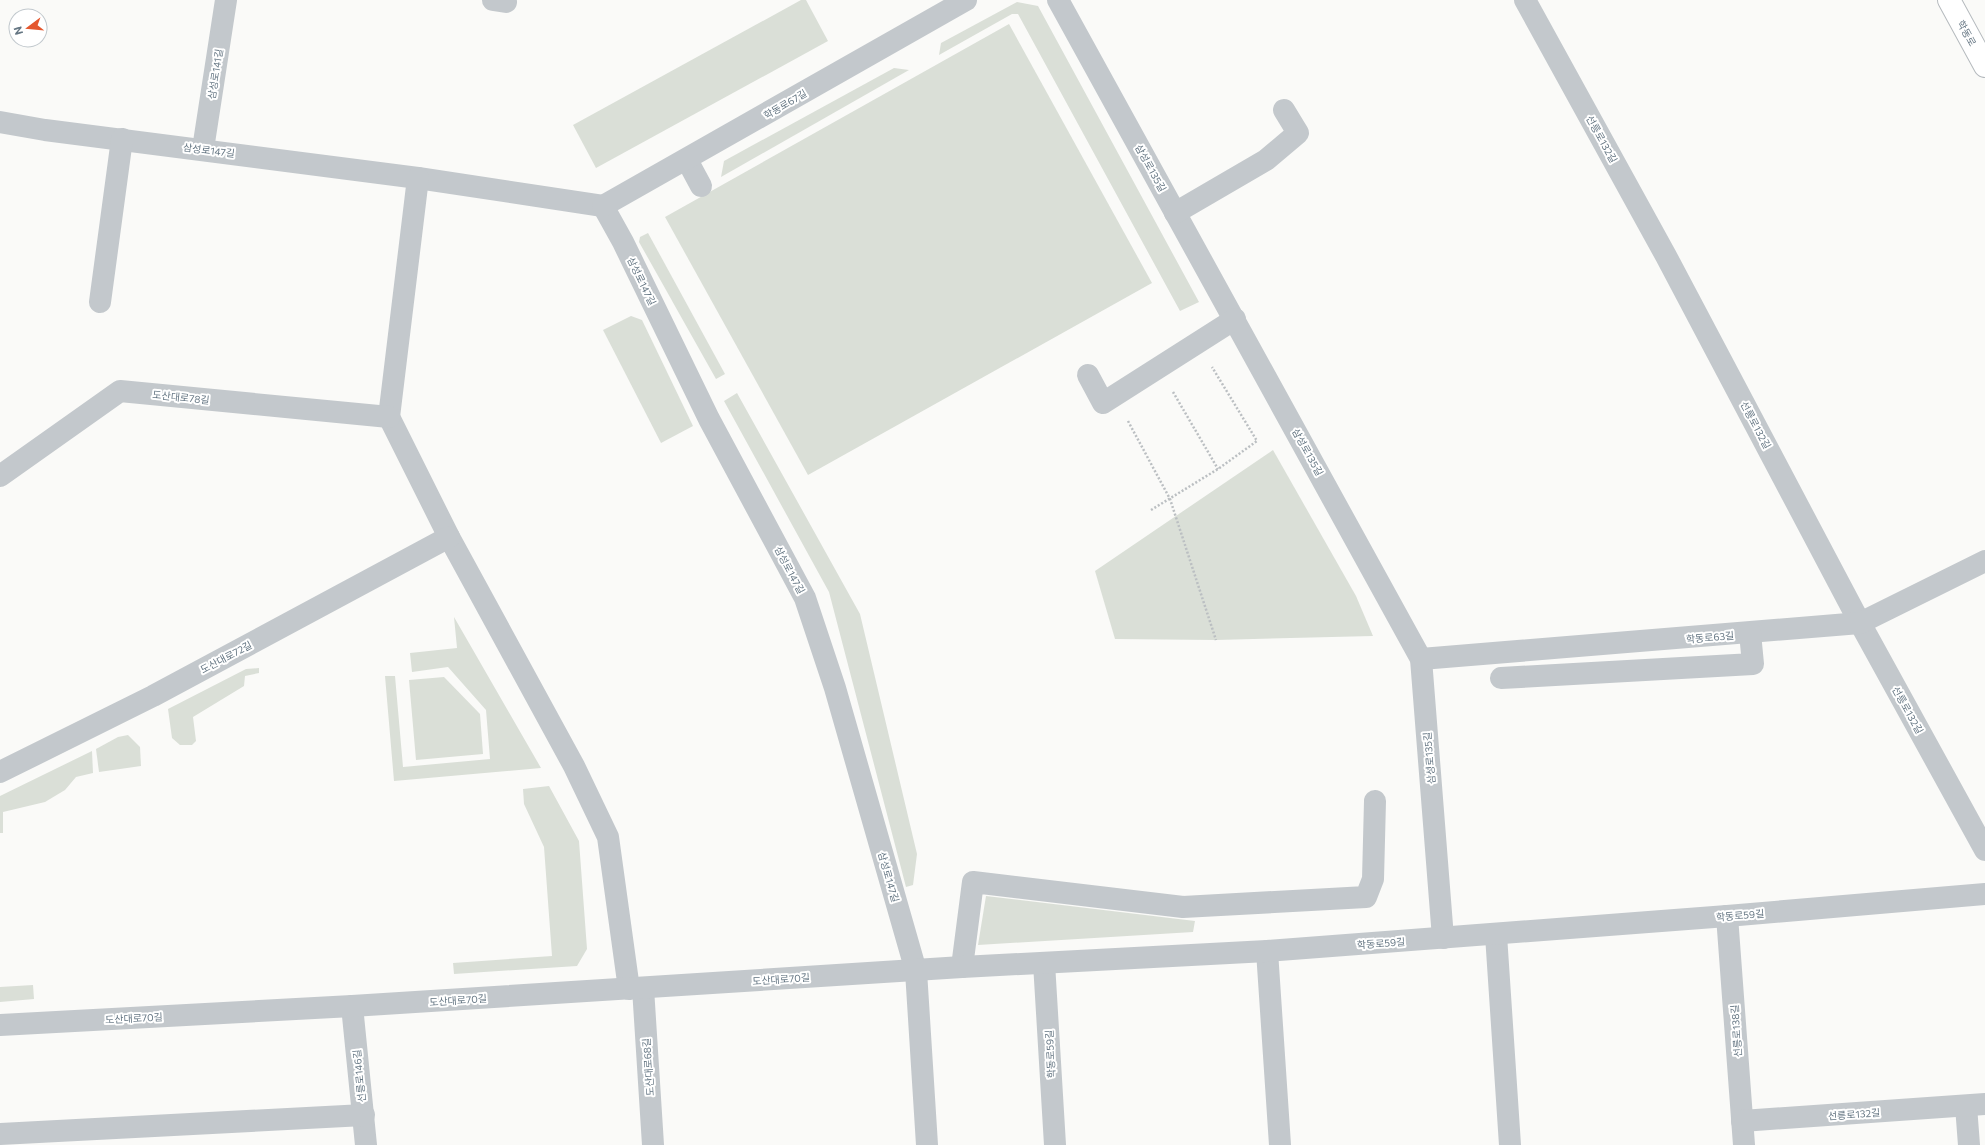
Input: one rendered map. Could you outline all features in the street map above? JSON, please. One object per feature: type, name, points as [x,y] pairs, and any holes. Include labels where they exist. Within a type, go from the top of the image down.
[{"type":"main road","name":"학동로","points":[[1948,0],[1985,66]]},
{"type":"street","name":"삼성로141길","points":[[203,149],[226,0]]},
{"type":"street","points":[[493,0],[506,2],[505,0]]},
{"type":"street","name":"학동로67길","points":[[603,206],[966,0]]},
{"type":"street","name":"삼성로135길","points":[[1058,0],[1421,659],[1443,938]]},
{"type":"street","name":"선릉로132길","points":[[1525,0],[1666,256],[1860,623],[1985,850]]},
{"type":"street","points":[[1175,213],[1266,160],[1298,133],[1284,110]]},
{"type":"street","name":"삼성로147길","points":[[0,122],[45,130],[203,149],[418,178],[603,206],[623,242],[709,419],[805,598],[835,688],[916,971],[927,1145]]},
{"type":"street","points":[[100,302],[122,139]]},
{"type":"street","points":[[686,160],[701,186]]},
{"type":"street","points":[[389,417],[418,178]]},
{"type":"street","points":[[1109,400],[1159,368],[1196,341],[1235,320]]},
{"type":"street","points":[[1109,400],[1235,320]]},
{"type":"street","points":[[1088,375],[1109,400]]},
{"type":"street","name":"도산대로78길","points":[[0,476],[120,391],[389,417]]},
{"type":"street","name":"도산대로68길","points":[[389,417],[449,537],[574,766],[608,837],[636,989],[653,1145]]},
{"type":"street","name":"도산대로72길","points":[[0,772],[153,696],[449,537]]},
{"type":"street","name":"학동로63길","points":[[1421,659],[1860,623],[1985,561]]},
{"type":"street","points":[[1502,678],[1753,664],[1750,633]]},
{"type":"street","points":[[962,967],[973,882],[1183,907],[1366,897],[1373,879],[1375,801]]},
{"type":"street","name":"학동로59길","points":[[916,971],[962,967],[1267,952],[1496,935],[1985,894]]},
{"type":"street","name":"선릉로138길","points":[[1727,916],[1744,1145]]},
{"type":"street","points":[[1496,935],[1510,1145]]},
{"type":"street","points":[[1267,952],[1280,1145]]},
{"type":"street","name":"학동로59길","points":[[1044,963],[1055,1145]]},
{"type":"street","name":"도산대로70길","points":[[0,1025],[352,1006],[916,971]]},
{"type":"street","name":"선릉로146길","points":[[352,1006],[366,1145]]},
{"type":"street","name":"선릉로132길","points":[[1742,1121],[1976,1105],[1969,1145]]},
{"type":"street","points":[[0,1134],[364,1115]]},
{"type":"path","points":[[1151,510],[1218,469],[1257,441],[1196,341]]},
{"type":"path","points":[[1159,368],[1218,469]]},
{"type":"path","points":[[1109,400],[1170,499],[1216,640]]},
{"type":"shaded area","points":[[801,0],[806,0],[828,41],[596,168],[573,125]]},
{"type":"shaded area","points":[[1017,2],[1038,6],[1199,302],[1180,311],[1018,14],[1012,14],[939,55],[941,43]]},
{"type":"shaded area","points":[[1009,24],[1152,283],[808,475],[665,217]]},
{"type":"shaded area","points":[[894,68],[909,70],[721,177],[724,161]]},
{"type":"shaded area","points":[[648,233],[725,374],[716,379],[639,242],[640,237]]},
{"type":"shaded area","points":[[631,316],[642,320],[693,426],[661,443],[603,330]]},
{"type":"shaded area","points":[[737,393],[860,614],[917,854],[913,885],[906,887],[829,592],[724,401]]},
{"type":"shaded area","points":[[1273,450],[1356,596],[1373,636],[1216,640],[1115,639],[1095,571]]},
{"type":"shaded area","points":[[454,617],[541,768],[394,781],[385,676],[395,676],[403,767],[490,759],[486,710],[448,667],[412,672],[410,653],[457,648]]},
{"type":"shaded area","points":[[259,668],[259,673],[245,676],[244,686],[193,717],[196,741],[192,745],[180,745],[172,738],[168,709],[246,669]]},
{"type":"shaded area","points":[[444,677],[480,714],[483,754],[416,760],[409,680]]},
{"type":"shaded area","points":[[128,735],[140,747],[141,766],[99,772],[96,749],[118,737]]},
{"type":"shaded area","points":[[92,751],[93,773],[76,777],[65,790],[45,802],[3,812],[3,833],[0,833],[0,796]]},
{"type":"shaded area","points":[[549,786],[579,841],[587,949],[577,966],[454,974],[453,963],[552,956],[544,847],[524,804],[523,789]]},
{"type":"shaded area","points":[[986,896],[1195,921],[1193,932],[978,945]]},
{"type":"shaded area","points":[[33,985],[34,999],[0,1002],[0,987]]}]
